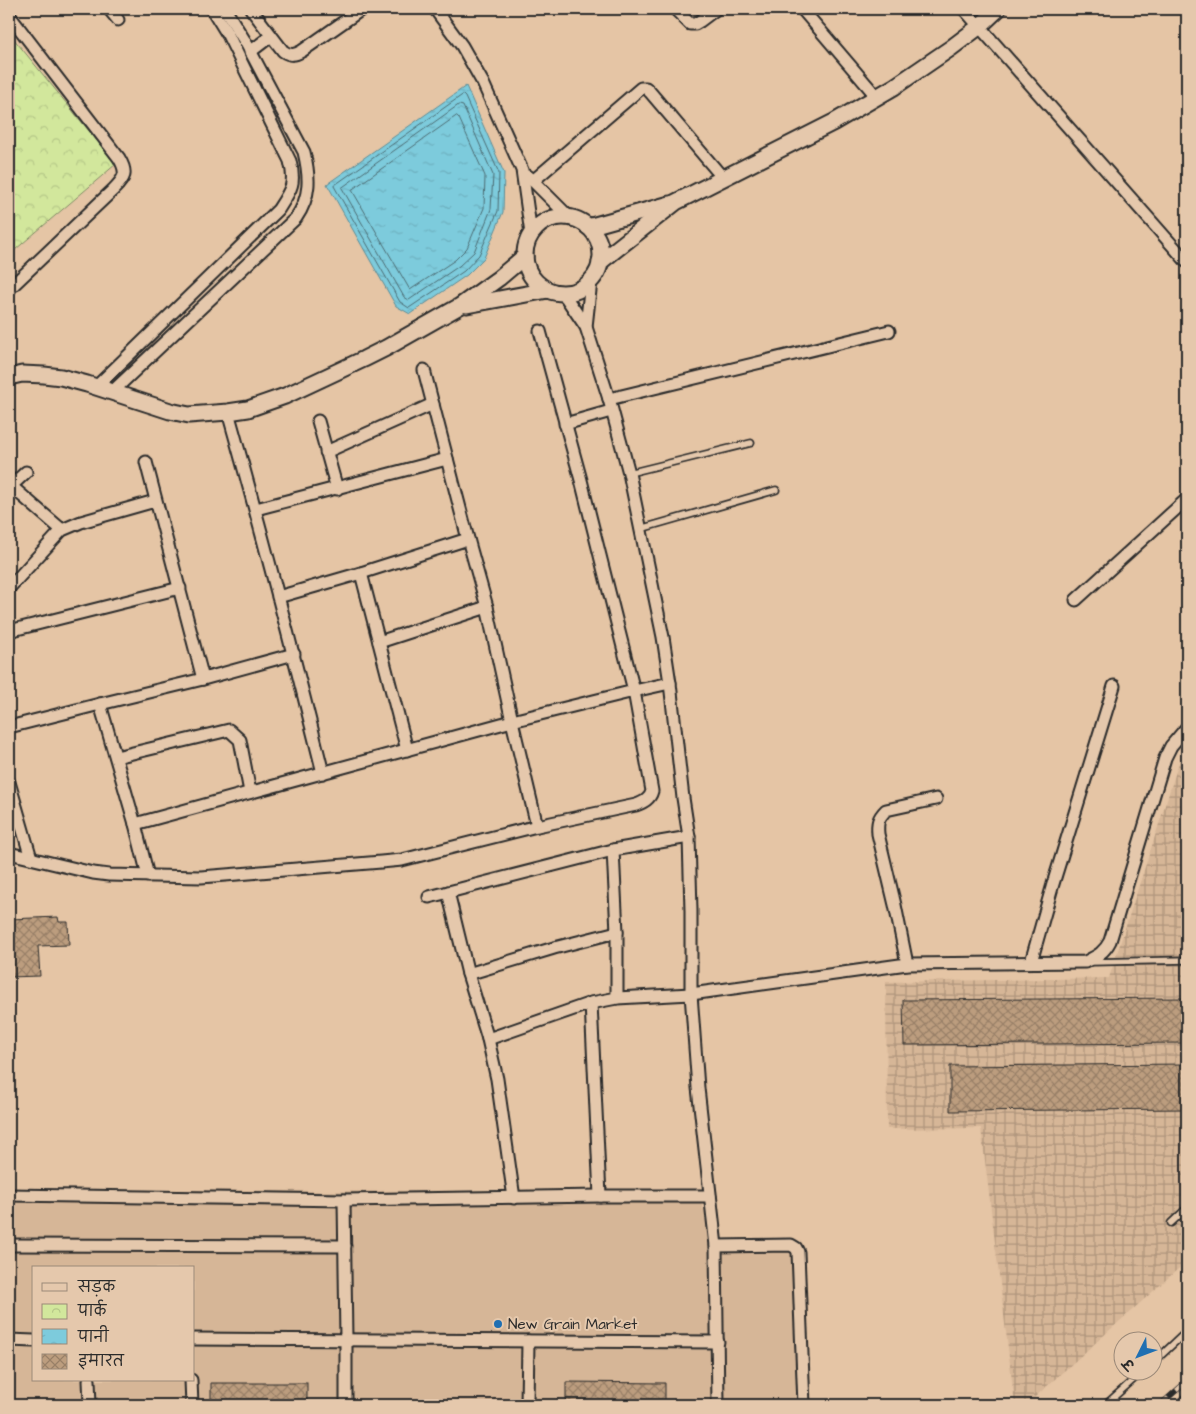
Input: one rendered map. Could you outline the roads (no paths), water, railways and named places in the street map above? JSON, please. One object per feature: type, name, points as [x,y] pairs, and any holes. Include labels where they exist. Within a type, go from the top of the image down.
[{"type":"main road","points":[[588,227],[676,202],[834,122],[894,87],[951,48],[980,26],[998,9]]},
{"type":"main road","points":[[600,262],[676,202]]},
{"type":"main road","points":[[460,306],[555,291],[573,292],[583,288],[597,272],[600,262],[600,249],[596,237],[588,227],[570,218],[548,220],[532,234],[527,245],[527,266],[532,276],[539,284],[555,291]]},
{"type":"main road","points":[[9,377],[22,374],[44,374],[61,377],[142,403],[190,415],[248,409],[278,399],[364,359],[460,306],[526,256]]},
{"type":"street","points":[[109,9],[118,20]]},
{"type":"street","points":[[96,387],[278,210],[292,186],[294,175],[290,161],[228,35],[212,9]]},
{"type":"street","points":[[112,392],[296,218],[303,207],[308,191],[308,169],[304,152],[225,9]]},
{"type":"street","points":[[251,9],[282,51],[288,55],[296,55],[362,9]]},
{"type":"street","points":[[435,9],[462,46],[483,83],[522,170],[532,234]]},
{"type":"street","points":[[675,9],[690,24],[695,24],[716,9]]},
{"type":"street","points":[[802,9],[877,97]]},
{"type":"street","points":[[964,9],[1187,262]]},
{"type":"street","points":[[9,15],[119,158],[125,167],[125,173],[122,181],[113,190],[9,289]]},
{"type":"street","points":[[250,52],[271,36]]},
{"type":"street","points":[[533,181],[641,88],[646,88],[650,92],[723,178]]},
{"type":"street","points":[[522,170],[570,218]]},
{"type":"street","points":[[214,273],[226,285]]},
{"type":"street","points":[[591,281],[586,327],[629,473],[663,637],[689,837],[691,994],[698,1088],[716,1246],[718,1405]]},
{"type":"street","points":[[555,291],[586,327]]},
{"type":"street","points":[[9,853],[93,873],[200,877],[402,860],[537,826],[644,802],[652,791],[634,690],[540,331]]},
{"type":"street","points":[[565,424],[610,405],[889,331]]},
{"type":"street","points":[[424,370],[468,539],[488,607],[537,826]]},
{"type":"street","points":[[326,452],[433,404]]},
{"type":"street","points":[[228,412],[256,509],[323,773]]},
{"type":"street","points":[[318,421],[337,489]]},
{"type":"street","points":[[256,509],[447,460]]},
{"type":"street","points":[[146,462],[203,680]]},
{"type":"street","points":[[26,472],[10,487],[62,530]]},
{"type":"street","points":[[1076,600],[1187,499]]},
{"type":"street","points":[[9,588],[62,530],[81,522],[155,501]]},
{"type":"street","points":[[278,597],[468,539]]},
{"type":"street","points":[[361,573],[407,750]]},
{"type":"street","points":[[9,631],[180,588]]},
{"type":"street","points":[[379,642],[488,607]]},
{"type":"street","points":[[9,727],[203,680],[294,654]]},
{"type":"street","points":[[135,824],[512,721],[634,690],[670,683]]},
{"type":"street","points":[[1031,962],[1057,869],[1114,686]]},
{"type":"street","points":[[100,704],[148,876]]},
{"type":"street","points":[[488,1039],[592,1003],[618,998],[691,994],[908,964],[1086,962],[1100,955],[1110,942],[1165,758],[1171,746],[1187,727]]},
{"type":"street","points":[[116,757],[230,730],[240,740],[250,792]]},
{"type":"street","points":[[9,782],[31,858]]},
{"type":"street","points":[[908,964],[877,824],[880,816],[886,810],[936,798]]},
{"type":"street","points":[[429,897],[613,850],[689,837]]},
{"type":"street","points":[[613,850],[618,998]]},
{"type":"street","points":[[448,892],[497,1079],[514,1198]]},
{"type":"street","points":[[468,974],[554,948],[616,932]]},
{"type":"street","points":[[592,1003],[600,1196]]},
{"type":"street","points":[[9,1195],[344,1200],[710,1196]]},
{"type":"street","points":[[344,1200],[346,1405]]},
{"type":"street","points":[[9,1244],[345,1246]]},
{"type":"street","points":[[716,1246],[791,1245],[796,1248],[798,1252],[804,1405]]},
{"type":"street","points":[[195,1339],[718,1342]]},
{"type":"street","points":[[9,1340],[32,1341]]},
{"type":"street","points":[[527,1405],[528,1341]]},
{"type":"street","points":[[89,1382],[90,1405]]},
{"type":"street","points":[[191,1382],[192,1405]]},
{"type":"lane","points":[[629,473],[751,443]]},
{"type":"lane","points":[[640,529],[776,490]]},
{"type":"lane","points":[[1086,962],[1187,960]]},
{"type":"lane","points":[[1170,1223],[1187,1208]]},
{"type":"lane","points":[[1164,1353],[1187,1331]]},
{"type":"lane","points":[[1105,1405],[1131,1382]]},
{"type":"water","points":[[466,86],[504,173],[503,212],[484,258],[467,275],[410,314],[396,306],[327,184]]},
{"type":"railway","points":[[1160,1405],[1187,1381]]},
{"type":"railway","points":[[1174,1405],[1187,1394]]},
{"type":"place","name":"New Grain Market","points":[[498,1324]]}]
